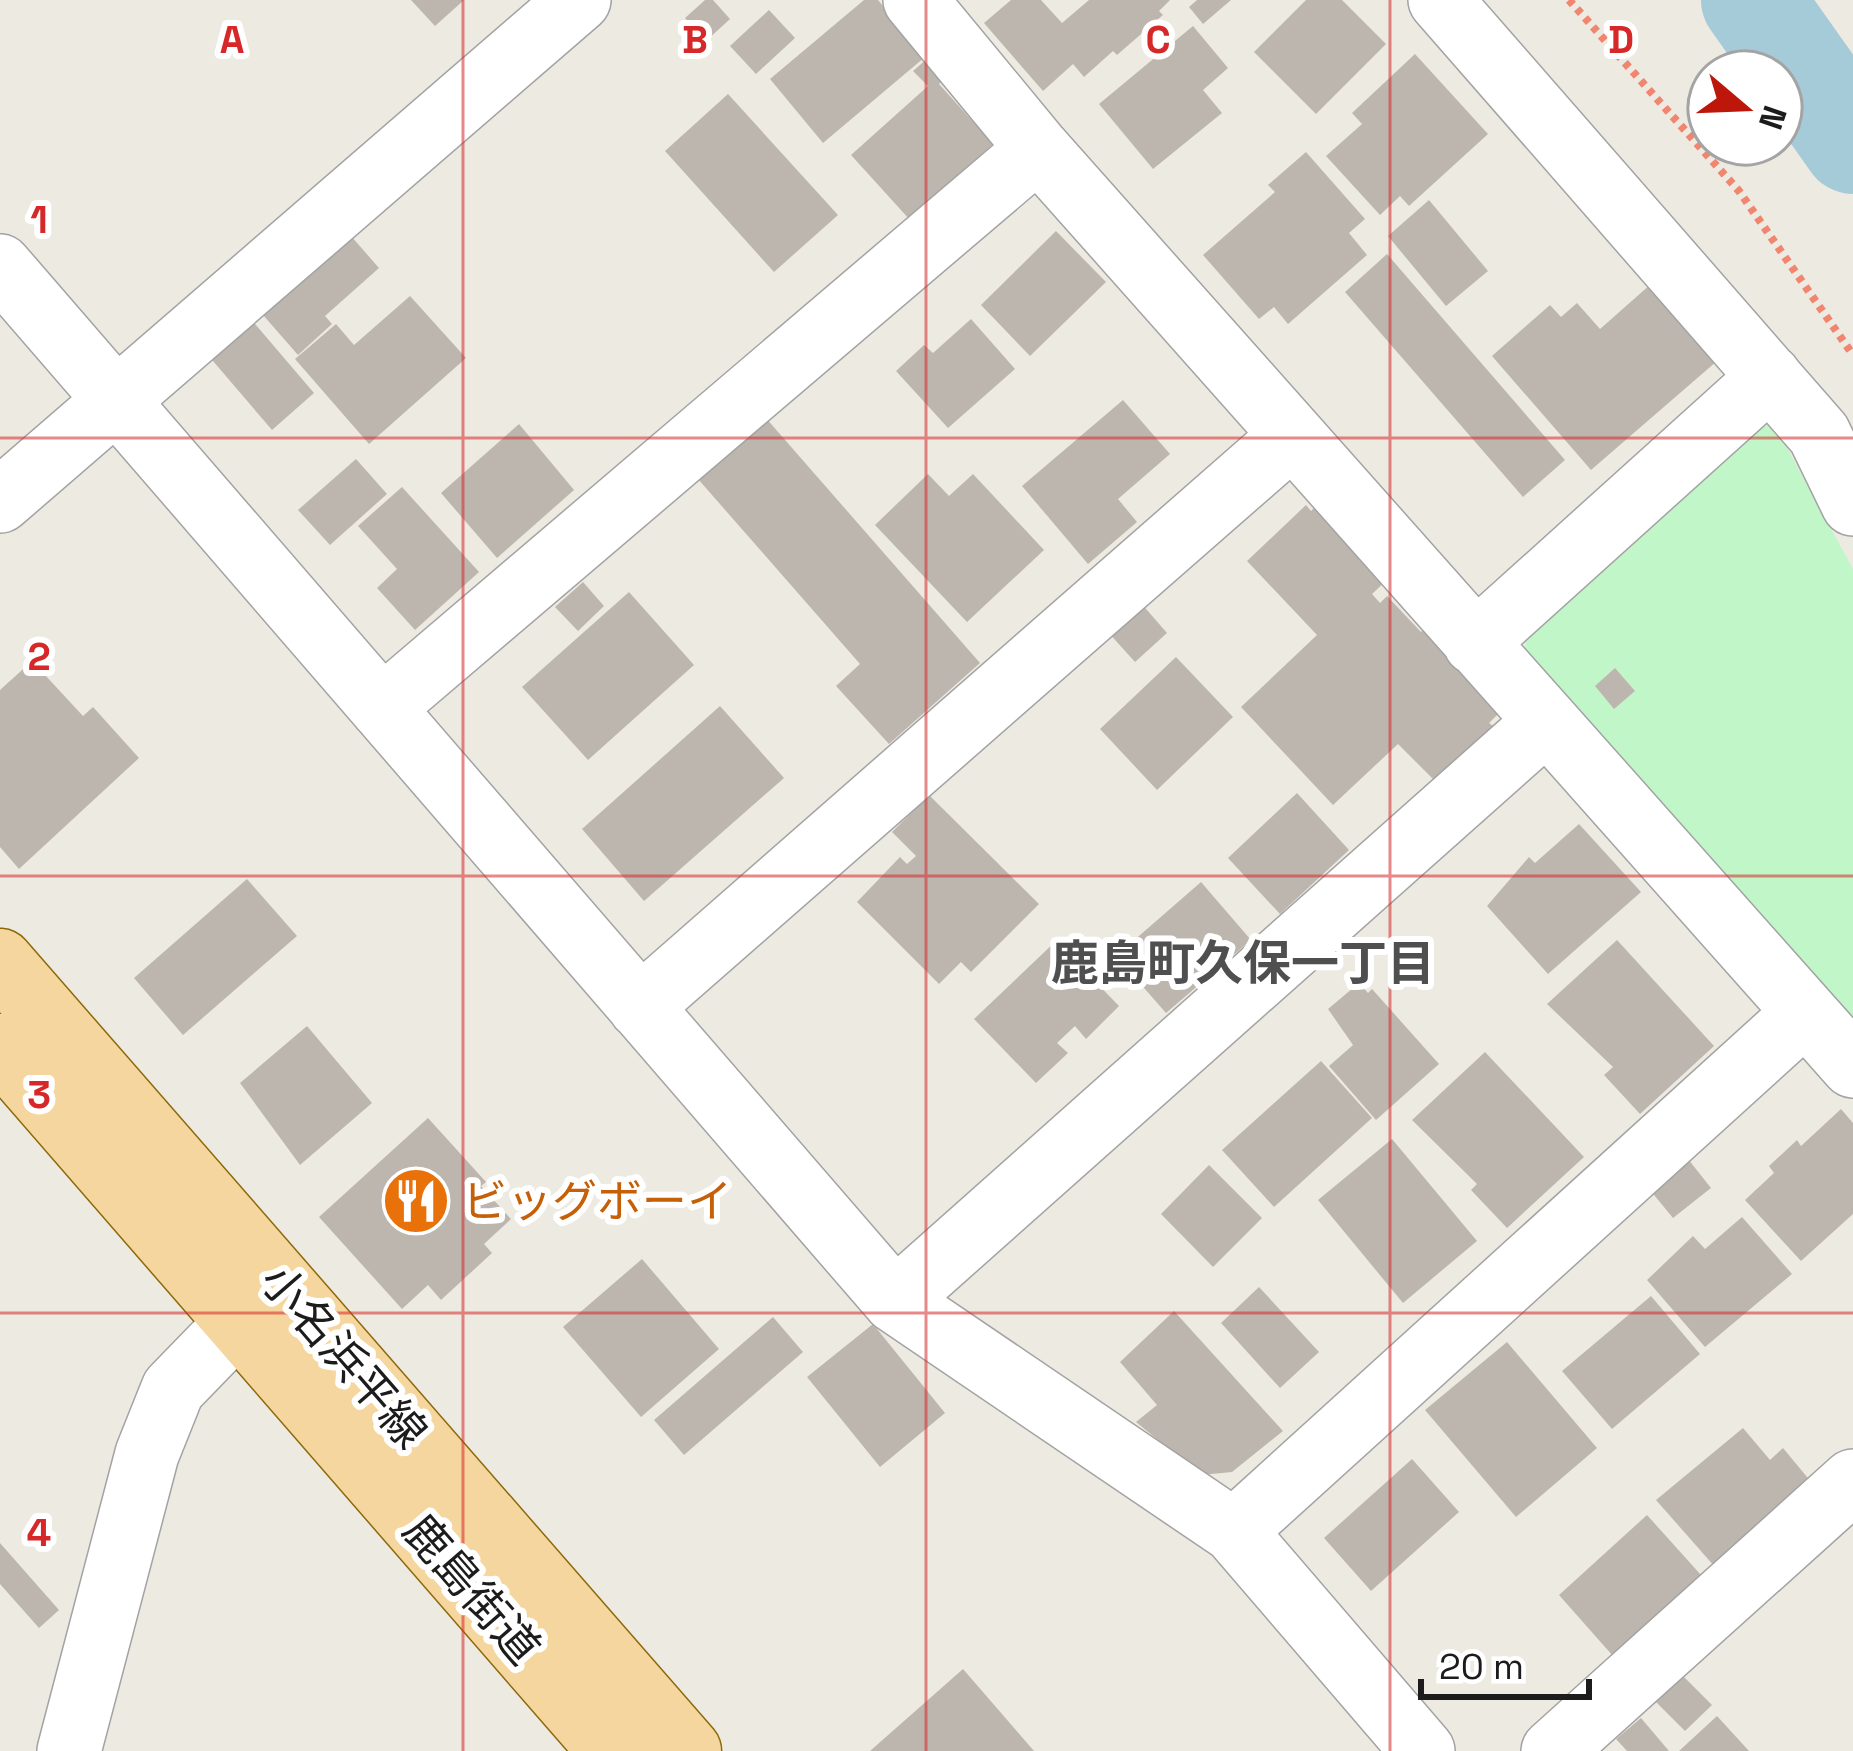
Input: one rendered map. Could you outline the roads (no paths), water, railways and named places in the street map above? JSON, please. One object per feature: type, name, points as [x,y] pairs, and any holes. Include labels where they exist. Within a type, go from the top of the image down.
[{"type":"main road","name":"小名浜平線","points":[[0,962],[688,1751]]},
{"type":"main road","name":"鹿島街道","points":[[0,1047],[612,1751]]},
{"type":"street","points":[[0,501],[579,0]]},
{"type":"street","points":[[916,0],[1038,149],[1853,1066]]},
{"type":"street","points":[[1440,0],[1819,434],[1853,504]]},
{"type":"street","points":[[382,708],[1038,149]]},
{"type":"street","points":[[0,266],[895,1301],[1234,1532],[1423,1751]]},
{"type":"street","points":[[1475,643],[1770,377]]},
{"type":"street","points":[[640,1006],[1292,436]]},
{"type":"street","points":[[895,1301],[1546,722]]},
{"type":"street","points":[[1234,1532],[1805,1013]]},
{"type":"street","points":[[69,1751],[147,1454],[173,1389],[240,1320]]},
{"type":"street","points":[[1552,1751],[1853,1481]]},
{"type":"waterway","points":[[1752,0],[1853,143]]},
{"type":"place","name":"ビッグボーイ","points":[[416,1201]]},
{"type":"district","name":"鹿島町久保一丁目","points":[[1243,963]]}]
